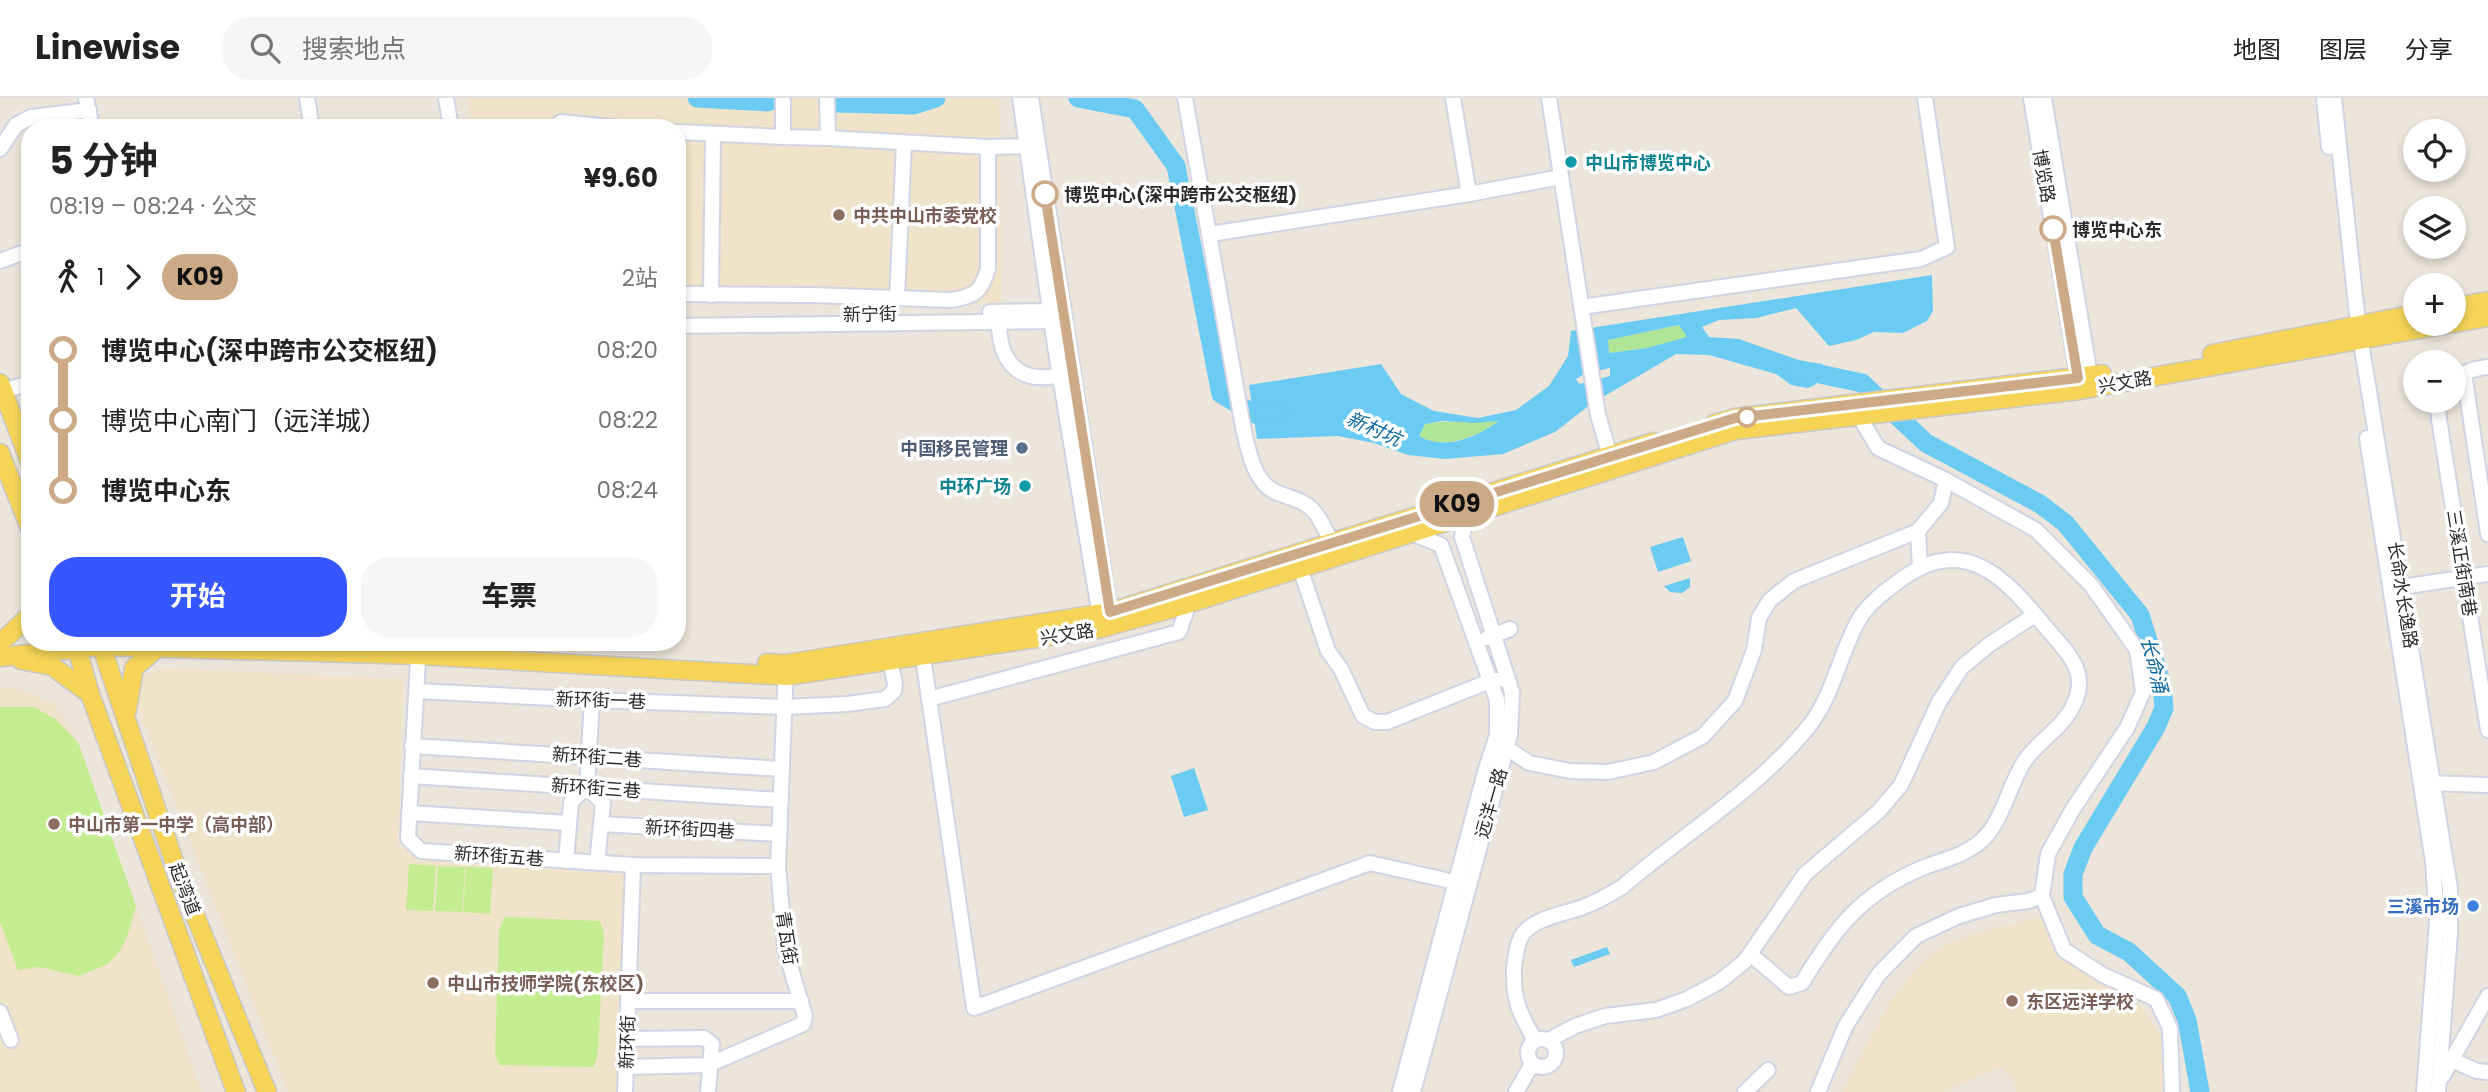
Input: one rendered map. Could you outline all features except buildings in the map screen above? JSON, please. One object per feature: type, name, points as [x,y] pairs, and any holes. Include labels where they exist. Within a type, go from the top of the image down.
[{"type":"main road","points":[[2466,305],[2488,301]]},
{"type":"main road","points":[[2466,321],[2488,317]]},
{"type":"main road","points":[[2355,332],[2403,318]]},
{"type":"main road","points":[[2355,332],[2403,328]]},
{"type":"main road","name":"兴文路","points":[[466,651],[786,670],[923,657],[1184,605],[1736,430],[1904,404],[2085,383],[2355,332]]},
{"type":"main road","points":[[2,387],[21,438]]},
{"type":"main road","name":"兴文路","points":[[786,670],[1106,620],[1332,543],[1735,418],[1867,411]]},
{"type":"main road","points":[[0,453],[21,506]]},
{"type":"main road","points":[[0,643],[21,624]]},
{"type":"main road","points":[[0,643],[21,641]]},
{"type":"main road","name":"兴文路","points":[[0,658],[41,651]]},
{"type":"main road","name":"起湾道","points":[[78,651],[90,694],[236,1092]]},
{"type":"main road","name":"起湾道","points":[[103,651],[179,876],[267,1092]]},
{"type":"main road","points":[[127,718],[127,700],[134,668],[153,651]]},
{"type":"main road","points":[[0,658],[32,660],[51,666],[90,694]]},
{"type":"street","points":[[309,98],[312,119]]},
{"type":"street","points":[[447,98],[450,119]]},
{"type":"street","points":[[783,98],[783,137]]},
{"type":"street","points":[[827,98],[828,138]]},
{"type":"street","points":[[1020,98],[1029,126],[1106,620]]},
{"type":"street","points":[[1029,126],[1031,98]]},
{"type":"street","points":[[1185,98],[1243,428],[1257,474],[1273,492],[1303,502],[1313,510],[1332,543]]},
{"type":"street","points":[[1453,98],[1469,194]]},
{"type":"street","points":[[1549,98],[1598,415],[1610,456]]},
{"type":"street","points":[[1582,313],[1921,259],[1947,247],[1925,98]]},
{"type":"street","name":"博览路","points":[[2031,98],[2085,383]]},
{"type":"street","name":"博览路","points":[[2044,98],[2085,383]]},
{"type":"street","name":"长命水长逸路","points":[[2324,98],[2355,332],[2427,783],[2450,888],[2450,934],[2439,1087]]},
{"type":"street","name":"长命水长逸路","points":[[2334,98],[2355,332],[2402,587],[2427,783],[2437,922],[2424,1092]]},
{"type":"street","points":[[27,119],[88,104]]},
{"type":"street","points":[[0,149],[16,125],[21,122]]},
{"type":"street","points":[[686,132],[988,147],[1032,146]]},
{"type":"street","points":[[711,295],[713,134]]},
{"type":"street","points":[[897,298],[904,143]]},
{"type":"street","points":[[686,295],[952,300],[971,297],[983,285],[988,269],[988,147]]},
{"type":"street","points":[[1210,234],[1561,177]]},
{"type":"street","points":[[0,261],[21,253]]},
{"type":"street","points":[[686,326],[999,322],[1057,316]]},
{"type":"street","points":[[1057,316],[1059,375],[1106,620]]},
{"type":"street","name":"新宁街","points":[[686,317],[1057,316]]},
{"type":"street","points":[[999,322],[999,338],[1013,367],[1026,376],[1045,379],[1059,375]]},
{"type":"street","points":[[2466,372],[2488,367]]},
{"type":"street","points":[[2,387],[21,384]]},
{"type":"street","points":[[2466,386],[2488,534]]},
{"type":"street","points":[[1867,411],[1878,448],[1946,480],[2036,530],[2091,585],[2137,650],[2143,692],[2127,728],[2073,809],[2048,854],[2042,896],[2064,950],[2103,975],[2156,999],[2170,1028],[2172,1092]]},
{"type":"street","name":"三溪正街南巷","points":[[2438,413],[2488,730]]},
{"type":"street","points":[[1504,750],[1528,763],[1570,771],[1608,772],[1654,762],[1703,736],[1735,701],[1754,650],[1759,618],[1770,600],[1794,581],[1918,531],[1941,503],[1946,480]]},
{"type":"street","name":"远洋一路","points":[[1400,1092],[1510,735],[1511,692],[1462,537],[1466,515]]},
{"type":"street","points":[[1918,531],[1920,568]]},
{"type":"street","points":[[1411,533],[1441,545],[1490,681]]},
{"type":"street","points":[[1532,1064],[1541,1067],[1554,1061],[1555,1048],[1542,1040],[1523,1020],[1513,992],[1515,956],[1522,935],[1539,922],[1583,908],[1622,887],[1782,757],[1824,705],[1858,620],[1879,596],[1906,575],[1933,562],[1965,560],[1989,570],[2014,589],[2075,662],[2080,682],[2073,707],[2025,760],[1999,814],[1983,839],[1965,852],[1883,886],[1848,916],[1802,983],[1789,986],[1750,954]]},
{"type":"street","points":[[1300,568],[1328,652],[1341,669],[1363,716],[1376,722],[1387,722],[1490,681],[1508,680]]},
{"type":"street","points":[[2402,587],[2488,574]]},
{"type":"street","points":[[929,699],[1179,632],[1186,612],[1184,605]]},
{"type":"street","points":[[1517,1092],[1532,1064],[1527,1051],[1542,1040],[1605,1016],[1656,1010],[1687,999],[1719,982],[1750,954],[1805,874],[1878,812],[1901,785],[1939,702],[1962,667],[1990,644],[2035,615]]},
{"type":"street","points":[[1476,641],[1510,629]]},
{"type":"street","name":"新环街五巷","points":[[415,651],[417,691],[408,838],[421,851],[633,865],[778,866]]},
{"type":"street","points":[[923,657],[974,1008],[1370,863],[1462,884]]},
{"type":"street","name":"新环街一巷","points":[[417,691],[786,707],[885,699],[894,691],[895,682],[890,662]]},
{"type":"street","name":"青瓦街","points":[[786,670],[778,866],[785,949],[801,1001]]},
{"type":"street","name":"远洋一路","points":[[1490,681],[1497,700],[1497,735],[1504,750]]},
{"type":"street","points":[[566,860],[571,802],[587,787],[592,700]]},
{"type":"street","name":"新环街二巷","points":[[412,746],[782,769]]},
{"type":"street","name":"新环街三巷","points":[[411,776],[780,800]]},
{"type":"street","points":[[2427,783],[2488,785]]},
{"type":"street","points":[[587,787],[603,803],[597,863]]},
{"type":"street","points":[[409,813],[569,823]]},
{"type":"street","name":"新环街四巷","points":[[601,824],[779,834]]},
{"type":"street","name":"新环街","points":[[625,1092],[633,865]]},
{"type":"street","name":"远洋一路","points":[[1413,1092],[1462,884]]},
{"type":"street","points":[[1818,1092],[1845,1027],[1878,975],[1916,936],[1959,916],[2042,896]]},
{"type":"street","points":[[2439,1087],[2488,996]]},
{"type":"street","points":[[626,1067],[710,1065],[803,1024],[805,1016],[801,1001],[629,1001]]},
{"type":"street","points":[[0,1012],[11,1041]]},
{"type":"street","points":[[2443,1026],[2454,1032],[2468,1031]]},
{"type":"street","points":[[627,1040],[704,1038],[712,1044],[708,1092]]},
{"type":"street","points":[[2452,1060],[2477,1071],[2488,1072]]},
{"type":"street","points":[[1745,1092],[1769,1070]]},
{"type":"shaded area","name":"中共中山市委党校","points":[[467,98],[999,98],[1002,303],[686,303],[686,119],[470,119]]},
{"type":"shaded area","name":"中山市技师学院(东校区)","points":[[164,668],[403,679],[398,844],[417,858],[624,875],[616,1092],[288,1092],[134,697],[140,677]]},
{"type":"shaded area","name":"中山市第一中学（高中部）","points":[[0,688],[16,688],[54,704],[78,742],[202,1092],[0,1092]]},
{"type":"shaded area","name":"东区远洋学校","points":[[2036,918],[2051,920],[2069,958],[2093,978],[2127,995],[2144,1011],[2161,1035],[2171,1092],[2016,1092],[2014,1079],[2000,1067],[1942,1092],[1842,1092],[1887,1006],[1919,965],[1946,944]]},
{"type":"green space","points":[[1680,325],[1688,337],[1647,348],[1609,353],[1607,340]]},
{"type":"green space","points":[[1501,420],[1461,440],[1440,442],[1419,436],[1425,424]]},
{"type":"green space","points":[[0,707],[34,707],[55,719],[78,742],[136,906],[127,937],[119,952],[108,964],[79,976],[39,967],[18,970],[0,922]]},
{"type":"green space","points":[[409,864],[436,866],[433,911],[406,910]]},
{"type":"green space","points":[[438,866],[465,867],[462,912],[435,911]]},
{"type":"green space","points":[[466,867],[493,868],[490,914],[463,912]]},
{"type":"green space","points":[[505,917],[600,921],[604,933],[598,1052],[594,1067],[499,1065],[495,1054],[499,930]]},
{"type":"water","points":[[1932,275],[1933,311],[1927,321],[1903,333],[1874,332],[1856,340],[1829,346],[1796,308],[1757,318],[1719,320],[1702,327],[1709,337],[1739,339],[1801,361],[1823,364],[1815,385],[1808,388],[1791,385],[1776,374],[1709,355],[1676,354],[1591,404],[1555,432],[1503,454],[1445,459],[1408,455],[1374,443],[1338,436],[1257,439],[1249,385],[1381,364],[1401,394],[1434,411],[1478,418],[1516,410],[1549,386],[1568,356],[1571,331]],"holes":[[[1679,325],[1687,337],[1647,348],[1609,353],[1608,340]],[[1610,368],[1610,376],[1579,384],[1576,379],[1586,373]],[[1443,421],[1499,421],[1471,437],[1450,442],[1419,436],[1425,424]]]},
{"type":"water","points":[[1683,537],[1691,561],[1658,572],[1650,547]]},
{"type":"water","points":[[1690,578],[1690,587],[1682,593],[1670,592],[1664,586]]},
{"type":"water","points":[[1194,768],[1208,810],[1184,817],[1171,776]]},
{"type":"water","points":[[1607,947],[1610,954],[1574,967],[1571,960]]},
{"type":"waterway","name":"新村坑","points":[[697,98],[768,102]]},
{"type":"waterway","name":"新村坑","points":[[837,103],[914,105],[936,98]]},
{"type":"waterway","name":"新村坑","points":[[1078,98],[1135,109],[1176,166],[1221,394],[1254,414],[1279,411]]},
{"type":"waterway","name":"长命涌","points":[[1796,369],[1862,383],[1926,443],[2040,504],[2065,523],[2140,615],[2162,685],[2164,708],[2156,727],[2083,848],[2073,874],[2073,897],[2097,935],[2129,952],[2177,996],[2187,1020],[2200,1092]]},
{"type":"bus line","name":"K09","points":[[1045,194],[1110,612],[1735,418],[2078,378],[2053,229]]},
{"type":"place","name":"中山市博览中心","points":[[1571,162]]},
{"type":"place","name":"博览中心(深中跨市公交枢纽)","points":[[1045,194]]},
{"type":"place","name":"中共中山市委党校","points":[[839,215]]},
{"type":"place","name":"博览中心东","points":[[2053,229]]},
{"type":"place","name":"中国移民管理","points":[[1022,448]]},
{"type":"place","name":"中环广场","points":[[1025,486]]},
{"type":"place","name":"中山市第一中学（高中部）","points":[[54,824]]},
{"type":"place","name":"三溪市场","points":[[2473,906]]},
{"type":"place","name":"中山市技师学院(东校区)","points":[[433,983]]},
{"type":"place","name":"东区远洋学校","points":[[2012,1001]]}]
